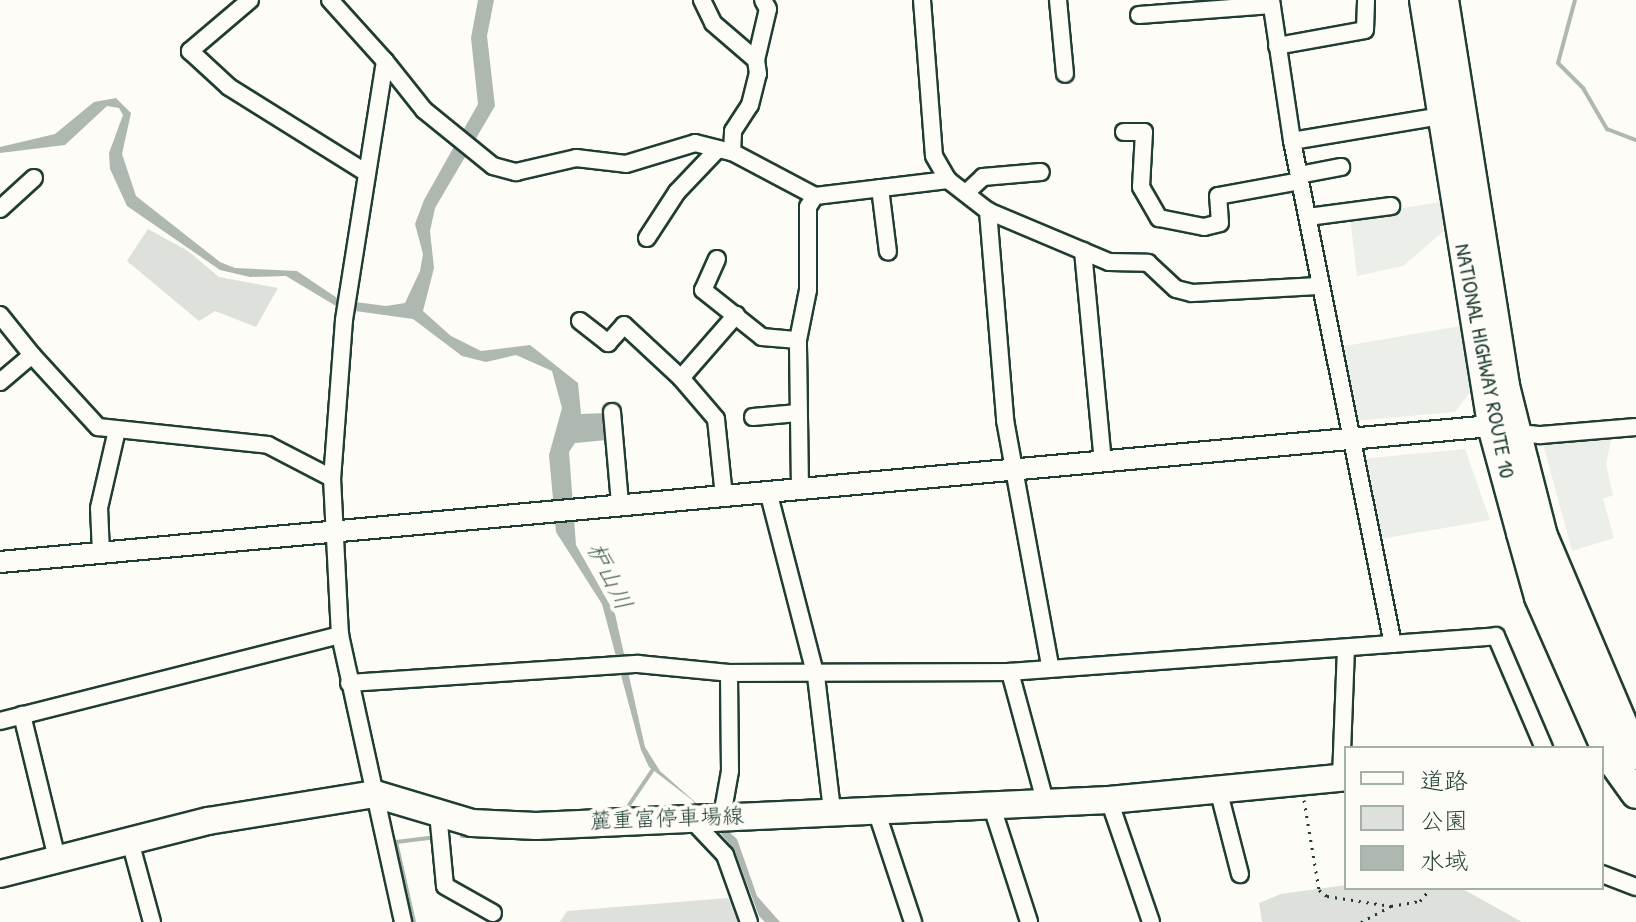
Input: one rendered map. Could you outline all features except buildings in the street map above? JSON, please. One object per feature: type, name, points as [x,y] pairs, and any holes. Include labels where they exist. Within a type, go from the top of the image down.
[{"type":"highway","name":"NATIONAL HIGHWAY ROUTE 10","points":[[1424,0],[1442,116],[1539,597],[1621,757],[1636,794]]},
{"type":"highway","name":"NATIONAL HIGHWAY ROUTE 10","points":[[1444,0],[1505,430]]},
{"type":"main road","name":"麓重富停車場線","points":[[0,874],[296,803],[375,794],[472,823],[536,826],[1109,800],[1344,777]]},
{"type":"street","points":[[250,0],[190,51],[229,87],[365,172]]},
{"type":"street","points":[[330,0],[424,110],[493,166],[516,172],[576,158],[626,164],[683,144],[725,150],[815,196],[948,180]]},
{"type":"street","points":[[702,0],[713,23],[756,60]]},
{"type":"street","points":[[647,238],[677,192],[725,150],[754,90],[756,60],[768,9],[763,0]]},
{"type":"street","points":[[922,0],[934,156],[948,180],[988,211],[1109,262],[1148,263],[1176,289],[1192,293],[1319,286]]},
{"type":"street","points":[[1058,0],[1065,74]]},
{"type":"street","points":[[1277,46],[1365,30],[1366,0]]},
{"type":"street","points":[[1139,15],[1272,3],[1292,141],[1319,286],[1393,644]]},
{"type":"street","points":[[385,61],[344,320],[332,478],[340,635],[399,921]]},
{"type":"street","points":[[1292,141],[1442,116]]},
{"type":"street","points":[[1124,132],[1144,132],[1141,187],[1159,218],[1204,227],[1220,223],[1218,196],[1341,167]]},
{"type":"street","points":[[967,192],[983,177],[1041,172]]},
{"type":"street","points":[[0,209],[34,178]]},
{"type":"street","points":[[880,188],[888,252]]},
{"type":"street","points":[[800,489],[798,340],[808,290],[808,207],[815,196]]},
{"type":"street","points":[[1308,217],[1391,206]]},
{"type":"street","points":[[988,211],[991,292],[1013,469],[1050,666]]},
{"type":"street","points":[[1083,251],[1103,461]]},
{"type":"street","points":[[717,259],[703,290],[762,337],[798,340]]},
{"type":"street","points":[[0,315],[98,427],[268,445],[332,478]]},
{"type":"street","points":[[681,378],[736,315]]},
{"type":"street","points":[[580,321],[608,343],[624,325],[681,378],[716,419],[724,496]]},
{"type":"street","points":[[0,382],[32,355]]},
{"type":"street","points":[[612,412],[620,504]]},
{"type":"street","points":[[753,417],[798,413]]},
{"type":"street","points":[[0,562],[550,509],[1103,461],[1505,430],[1636,427]]},
{"type":"street","points":[[101,553],[99,508],[117,430]]},
{"type":"street","points":[[768,491],[816,676],[832,811]]},
{"type":"street","points":[[0,721],[340,635]]},
{"type":"street","points":[[349,683],[634,665],[816,676],[1010,672],[1050,666],[1331,644],[1346,648],[1496,636],[1543,746]]},
{"type":"street","points":[[1344,746],[1346,648]]},
{"type":"street","points":[[1010,672],[1045,801]]},
{"type":"street","points":[[729,673],[730,771],[704,817],[725,855],[749,922]]},
{"type":"street","points":[[22,715],[57,859]]},
{"type":"street","points":[[1218,789],[1240,874]]},
{"type":"street","points":[[1109,800],[1151,922]]},
{"type":"street","points":[[991,804],[1029,922]]},
{"type":"street","points":[[876,810],[913,922]]},
{"type":"street","points":[[438,813],[445,886],[493,913]]},
{"type":"street","points":[[130,841],[152,922]]},
{"type":"street","points":[[1604,875],[1636,887]]},
{"type":"path","points":[[1302,781],[1302,811],[1319,890],[1327,896],[1391,906]]},
{"type":"path","points":[[1361,922],[1391,906],[1420,901],[1429,890]]},
{"type":"shaded area","points":[[1440,202],[1445,230],[1403,266],[1357,276],[1350,217]]},
{"type":"shaded area","points":[[1460,326],[1470,392],[1455,412],[1353,421],[1339,347]]},
{"type":"shaded area","points":[[1612,435],[1606,464],[1613,495],[1603,499],[1614,538],[1572,551],[1542,440]]},
{"type":"shaded area","points":[[1465,449],[1490,520],[1375,540],[1360,459]]},
{"type":"green space","points":[[148,229],[188,251],[219,277],[278,288],[256,327],[215,311],[199,321],[127,261]]},
{"type":"green space","points":[[1344,885],[1344,890],[1465,890],[1522,922],[1262,922],[1259,903],[1281,894]]},
{"type":"green space","points":[[728,898],[742,922],[560,922],[567,911]]},
{"type":"water","points":[[478,0],[494,0],[487,36],[495,106],[435,208],[430,231],[434,268],[423,311],[451,336],[481,351],[530,345],[578,383],[581,414],[607,413],[607,440],[575,443],[569,452],[576,545],[615,614],[645,747],[660,771],[737,839],[757,896],[780,922],[765,922],[759,916],[734,849],[692,800],[649,767],[641,750],[602,604],[556,532],[549,455],[562,408],[552,371],[516,355],[486,362],[462,356],[413,319],[341,309],[286,276],[250,277],[220,270],[127,206],[110,169],[109,153],[123,115],[119,108],[107,106],[65,145],[0,153],[0,147],[55,134],[94,102],[116,98],[131,113],[122,154],[136,196],[220,262],[235,268],[297,271],[340,300],[386,306],[405,303],[420,271],[423,254],[415,224],[424,200],[478,104],[471,38]]},
{"type":"waterway","points":[[1575,0],[1558,63],[1583,88],[1607,129],[1636,140]]},
{"type":"waterway","points":[[629,805],[654,768]]},
{"type":"waterway","points":[[462,836],[475,836]]},
{"type":"waterway","points":[[414,922],[396,842],[435,837]]},
{"type":"water label","name":"枦山川","points":[[610,576]]}]
